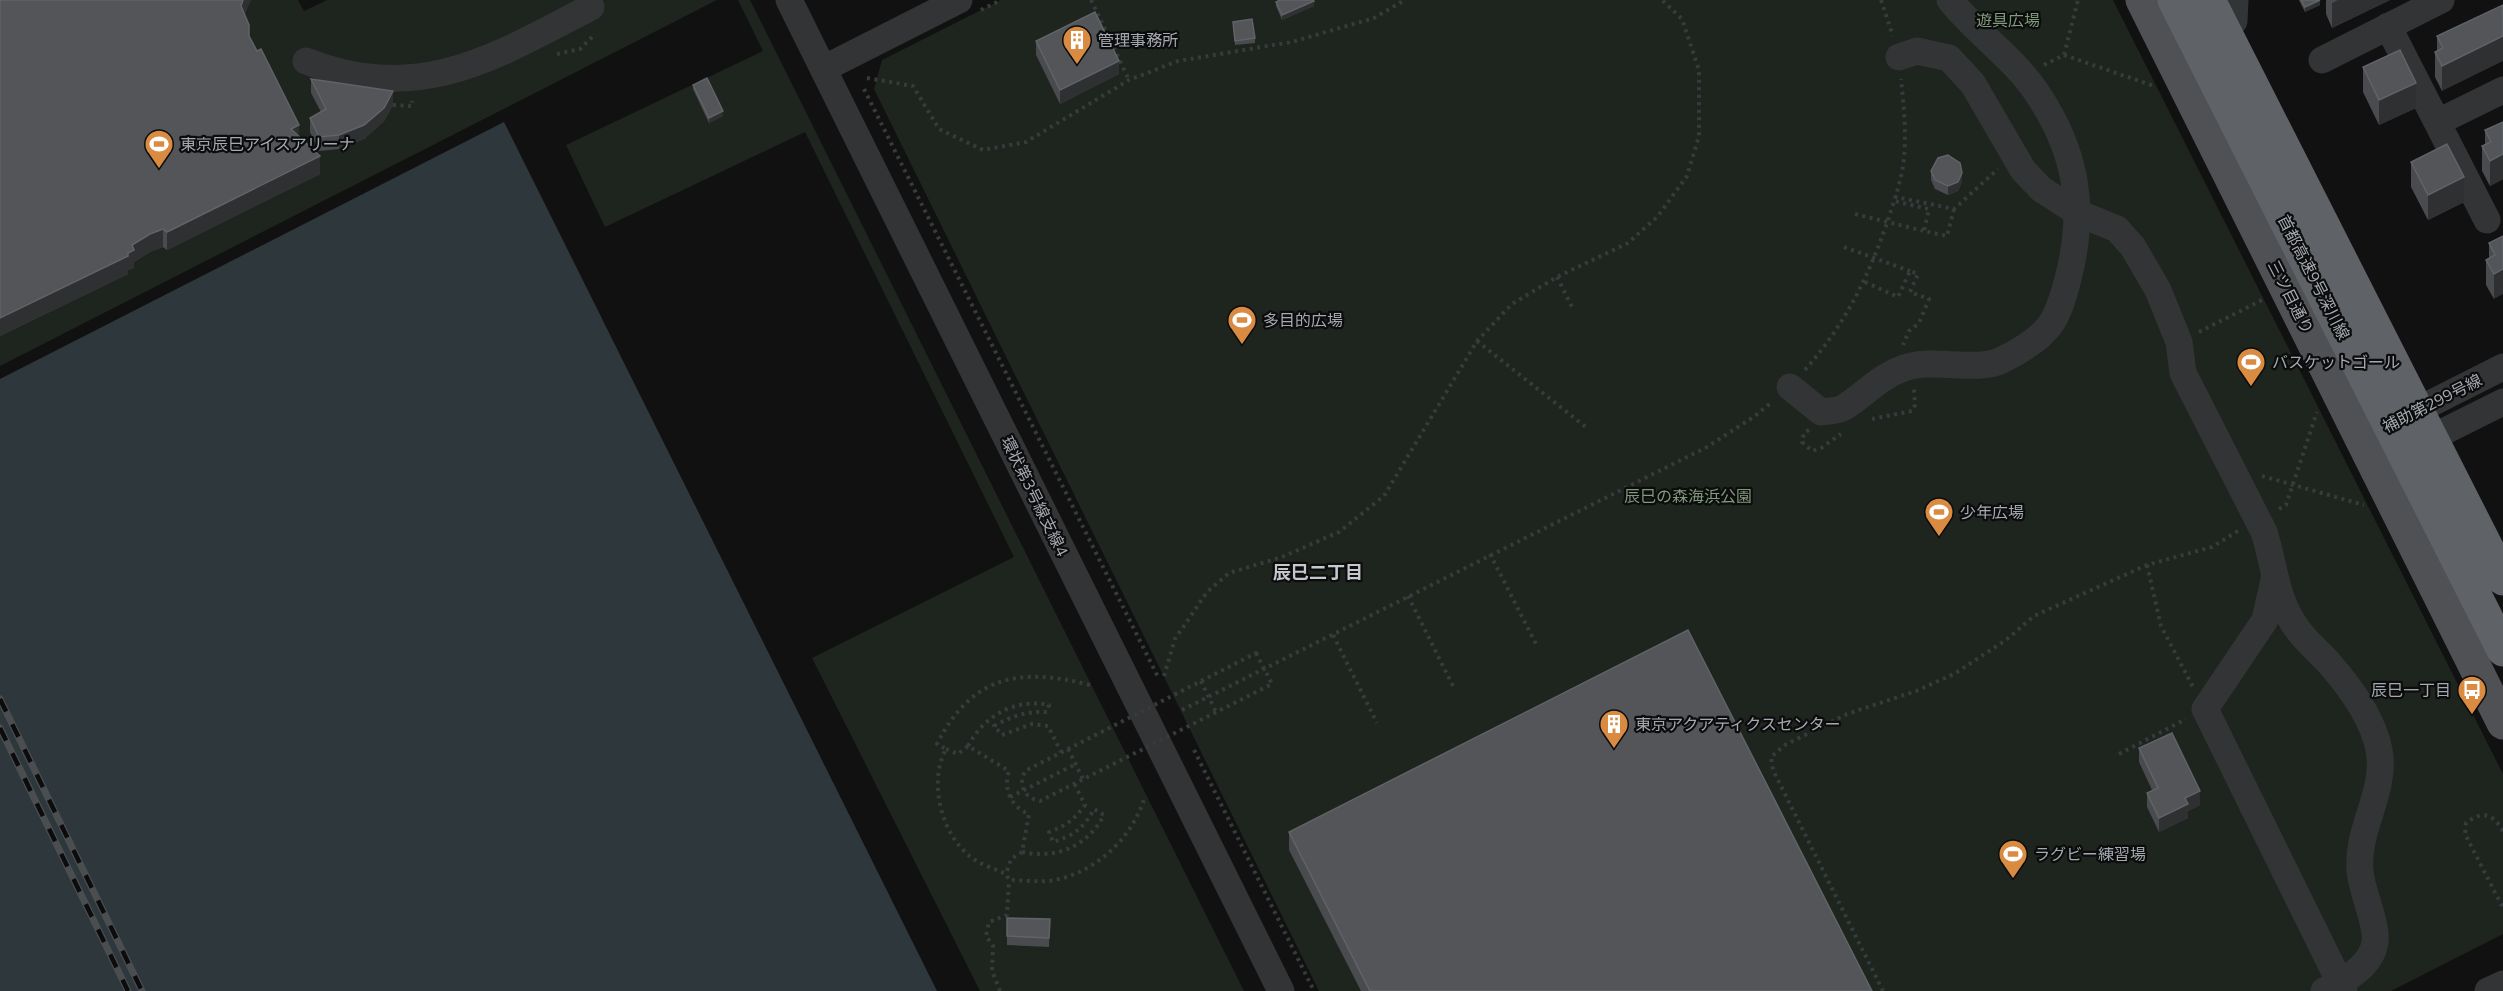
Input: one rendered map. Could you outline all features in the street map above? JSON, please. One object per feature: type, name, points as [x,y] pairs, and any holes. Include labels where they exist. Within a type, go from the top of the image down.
[{"type":"highway","name":"首都高速9号深川線","points":[[2174,0],[2503,650]]},
{"type":"highway","name":"首都高速9号深川線","points":[[2209,0],[2503,579]]},
{"type":"main road","name":"三ツ目通り","points":[[2142,0],[2503,723]]},
{"type":"main road","points":[[2182,0],[2503,633]]},
{"type":"main road","points":[[2231,7],[2503,557]]},
{"type":"street","name":"環状第3号線支線4","points":[[789,0],[1281,991]]},
{"type":"street","points":[[823,69],[959,0]]},
{"type":"street","points":[[1790,387],[1821,412],[1841,409],[1878,379],[1905,368],[1935,362],[1968,365],[1999,362],[2025,348],[2050,326],[2064,293],[2074,258],[2078,213],[2076,184],[2067,148],[2036,90],[1950,0]]},
{"type":"street","points":[[2322,60],[2441,0]]},
{"type":"street","points":[[306,61],[357,77],[440,75],[491,59],[591,7]]},
{"type":"street","points":[[2388,26],[2487,220]]},
{"type":"street","points":[[1899,57],[1917,51],[1949,58],[1973,84],[2023,170],[2041,189],[2078,213],[2117,229],[2133,248],[2158,290],[2179,342],[2183,374],[2232,467],[2271,553],[2274,580],[2265,620],[2205,709],[2336,988],[2365,963],[2375,942],[2360,870],[2362,841],[2379,780],[2379,750],[2370,726],[2349,688],[2298,630],[2274,580]]},
{"type":"street","points":[[2438,122],[2503,90]]},
{"type":"street","name":"補助第299号線","points":[[2368,452],[2435,419],[2503,368]]},
{"type":"street","name":"補助第299号線","points":[[2435,419],[2503,402]]},
{"type":"street","points":[[2488,991],[2503,984]]},
{"type":"path","points":[[1091,0],[1129,80]]},
{"type":"path","points":[[867,78],[913,86],[939,129],[983,150],[1026,142],[1129,80],[1179,61],[1292,42],[1374,18],[1405,0]]},
{"type":"path","points":[[1164,676],[1175,639],[1207,592],[1229,573],[1282,557],[1339,532],[1384,496],[1477,341],[1512,304],[1557,277],[1628,243],[1658,216],[1688,176],[1699,136],[1698,70],[1682,19],[1662,0]]},
{"type":"path","points":[[1182,710],[1707,447],[1755,416],[1790,387],[1833,337],[1875,258],[1895,199],[1903,166],[1905,116],[1899,57],[1890,20],[1881,0]]},
{"type":"path","points":[[2064,55],[2078,0]]},
{"type":"path","points":[[2022,76],[2064,55],[2160,88]]},
{"type":"path","points":[[864,89],[1158,679]]},
{"type":"path","points":[[1855,214],[1947,236],[1954,209],[2014,155]]},
{"type":"path","points":[[1895,199],[1954,209]]},
{"type":"path","points":[[1895,199],[1929,209],[1924,231]]},
{"type":"path","points":[[1844,247],[1910,271]]},
{"type":"path","points":[[1557,277],[1573,309]]},
{"type":"path","points":[[2179,342],[2266,298]]},
{"type":"path","points":[[1477,341],[1587,428]]},
{"type":"path","points":[[1883,991],[1773,771],[1771,758],[1785,745],[1847,714],[1916,691],[1954,674],[2006,640],[2034,616],[2146,565],[2211,547],[2286,505],[2319,405]]},
{"type":"path","points":[[2232,467],[2371,507]]},
{"type":"path","points":[[1490,554],[1536,644]]},
{"type":"path","points":[[2118,754],[2205,709],[2161,626],[2146,565]]},
{"type":"path","points":[[1408,596],[1453,686]]},
{"type":"path","points":[[1333,635],[1377,723]]},
{"type":"path","points":[[1256,653],[1264,669],[1272,684],[1040,801],[1031,800],[1022,787],[1025,771],[1256,653]]},
{"type":"path","points":[[1061,752],[1048,726],[1032,724],[1002,735],[994,726],[1009,717],[1025,712],[1047,712],[1049,705],[1036,702],[1002,710],[985,722],[968,746],[958,754],[937,744],[949,720],[978,692],[1005,680],[1033,675],[1063,677],[1090,685]]},
{"type":"path","points":[[1201,681],[1216,712]]},
{"type":"path","points":[[968,746],[1009,771],[1006,787],[1010,797],[1021,811],[1029,814],[1022,852]]},
{"type":"path","points":[[946,749],[938,763],[936,783],[938,804],[956,840],[971,857],[1006,874],[1009,880],[1007,915],[989,922],[986,936],[993,946],[992,971],[1000,991]]},
{"type":"path","points":[[1068,749],[1083,779]]},
{"type":"path","points":[[1194,750],[1314,991]]},
{"type":"path","points":[[1010,797],[1076,764]]},
{"type":"path","points":[[1006,874],[1011,859],[1022,852],[1039,856],[1055,854],[1078,844],[1096,829],[1104,815],[1094,809],[1088,821],[1072,837],[1053,843],[1049,832],[1077,817],[1085,805],[1074,783]]},
{"type":"path","points":[[1009,880],[1054,881],[1091,868],[1119,843],[1139,814],[1145,796]]},
{"type":"path","points":[[2503,831],[2495,818],[2485,814],[2466,823],[2465,834],[2503,908]]},
{"type":"green space","points":[[0,0],[298,0],[304,11],[327,0],[717,0],[0,366]]},
{"type":"green space","points":[[738,0],[750,0],[1244,991],[980,991],[812,658],[1014,557],[805,132],[605,227],[566,145],[763,51]]},
{"type":"green space","name":"辰巳の森海浜公園","points":[[1001,0],[2113,0],[2503,774],[2503,934],[2391,991],[1319,991],[874,89],[882,60]]},
{"type":"shaded area","points":[[504,122],[937,991],[0,991],[0,379]]},
{"type":"building","name":"東京辰巳アイスアリーナ","points":[[0,0],[243,0],[241,6],[249,25],[249,36],[257,51],[261,49],[299,125],[291,129],[320,156],[167,232],[163,229],[150,234],[132,245],[134,250],[128,253],[128,256],[0,318]]},
{"type":"building","points":[[1280,0],[1314,1],[1282,15],[1276,2]]},
{"type":"building","points":[[2301,0],[2320,0],[2305,7]]},
{"type":"building","points":[[2503,5],[2503,36],[2442,66],[2435,52],[2443,48],[2437,36]]},
{"type":"building","name":"管理事務所","points":[[1095,12],[1119,61],[1060,90],[1036,41]]},
{"type":"building","points":[[1252,19],[1255,38],[1235,41],[1233,22]]},
{"type":"building","points":[[2400,50],[2416,83],[2379,100],[2363,67]]},
{"type":"building","points":[[707,78],[723,111],[709,118],[693,85]]},
{"type":"building","points":[[311,79],[393,91],[384,108],[364,125],[339,135],[319,137],[310,118],[326,109]]},
{"type":"building","points":[[2503,122],[2503,154],[2490,161],[2482,146],[2491,142],[2485,130]]},
{"type":"building","points":[[2447,144],[2464,177],[2428,195],[2411,162]]},
{"type":"building","points":[[1948,155],[1960,163],[1962,173],[1958,182],[1948,186],[1935,180],[1931,171],[1938,158]]},
{"type":"building","points":[[2503,236],[2503,269],[2494,274],[2486,260],[2495,255],[2489,243]]},
{"type":"building","name":"東京アクアティクスセンター","points":[[1688,630],[1872,991],[1370,991],[1289,832]]},
{"type":"building","points":[[2172,733],[2200,791],[2185,798],[2188,804],[2159,818],[2147,793],[2158,788],[2139,748]]},
{"type":"building","points":[[1007,918],[1050,919],[1049,938],[1007,936]]},
{"type":"railway","points":[[0,699],[142,991]]},
{"type":"railway","points":[[0,728],[128,991]]},
{"type":"place","name":"管理事務所","points":[[1077,66]]},
{"type":"place","name":"東京辰巳アイスアリーナ","points":[[159,170]]},
{"type":"place","name":"多目的広場","points":[[1242,346]]},
{"type":"place","name":"バスケットゴール","points":[[2251,388]]},
{"type":"place","name":"少年広場","points":[[1939,538]]},
{"type":"place","name":"辰巳一丁目","points":[[2472,716]]},
{"type":"place","name":"東京アクアティクスセンター","points":[[1614,750]]},
{"type":"place","name":"ラグビー練習場","points":[[2013,880]]},
{"type":"district","name":"辰巳二丁目","points":[[1318,572]]},
{"type":"park label","name":"遊具広場","points":[[2008,20]]}]
